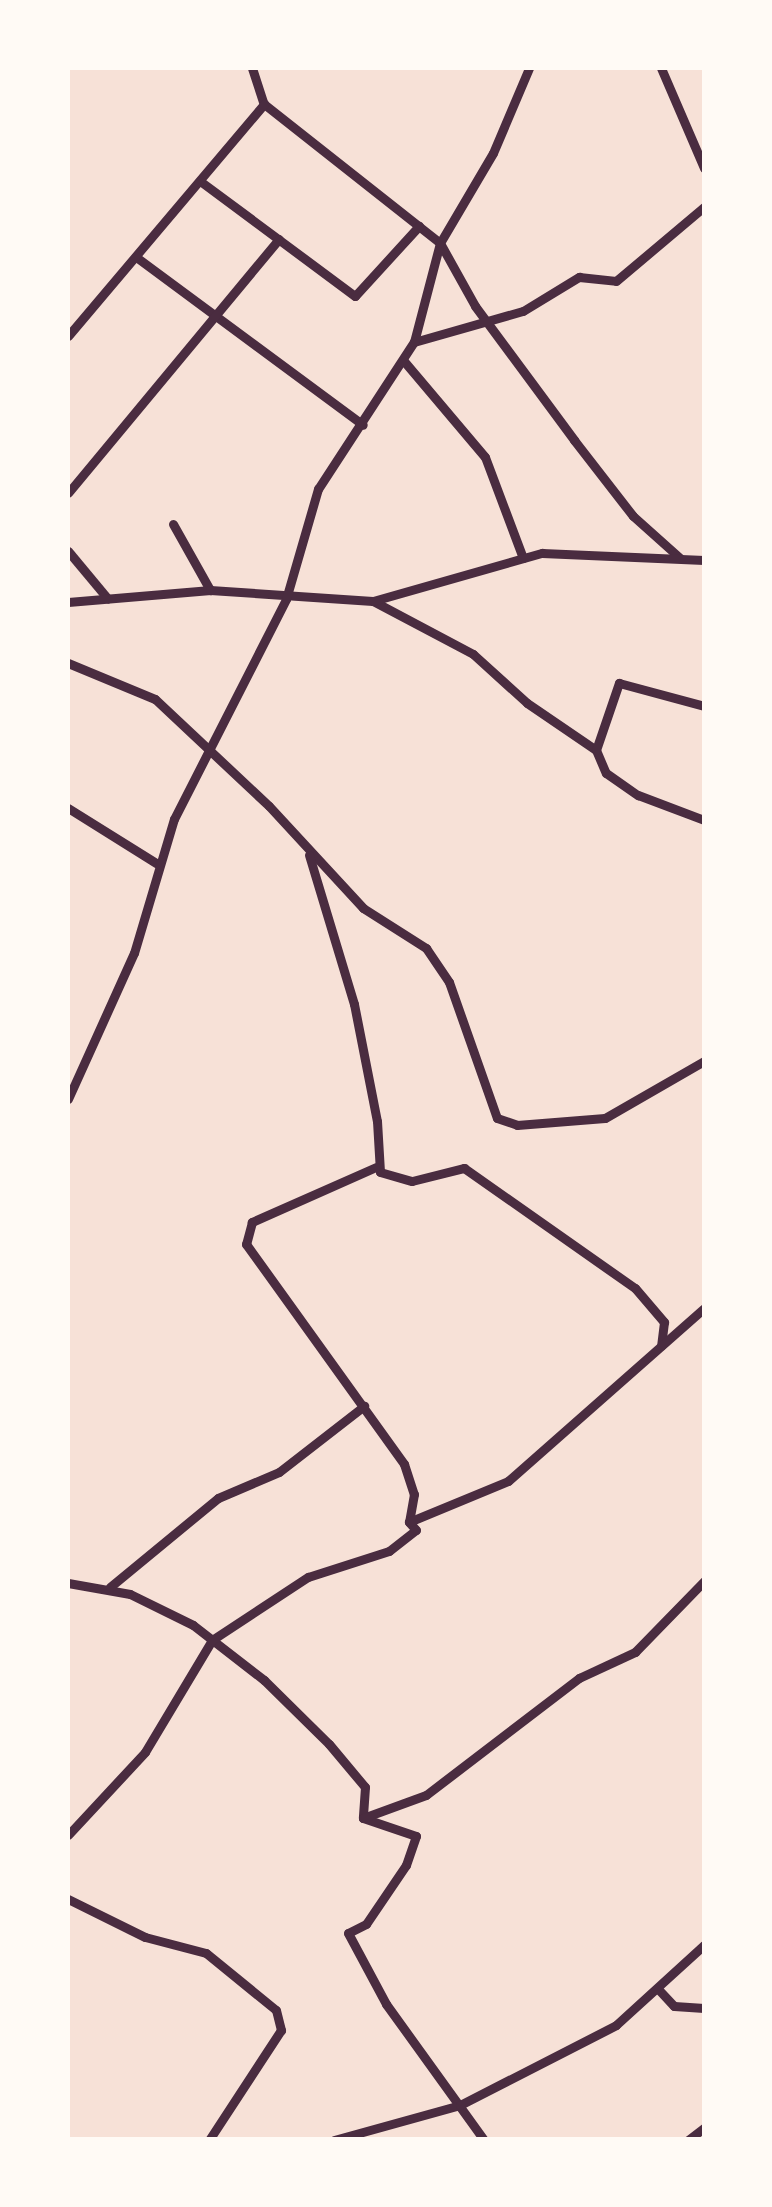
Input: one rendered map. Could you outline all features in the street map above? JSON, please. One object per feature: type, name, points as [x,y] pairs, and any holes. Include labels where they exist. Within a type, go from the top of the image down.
[{"type":"street","points":[[252,68],[264,104],[440,243],[488,318],[633,516],[680,558]]},
{"type":"street","points":[[68,1099],[134,953],[156,863],[208,749],[286,599],[318,489],[414,342],[440,243],[492,153],[528,68]]},
{"type":"street","points":[[660,68],[704,168]]},
{"type":"street","points":[[68,336],[264,104]]},
{"type":"street","points":[[200,181],[354,296],[419,226]]},
{"type":"street","points":[[414,342],[488,318],[524,312],[579,277],[616,282],[704,207]]},
{"type":"street","points":[[68,493],[217,322],[280,239]]},
{"type":"street","points":[[136,258],[217,322],[363,425]]},
{"type":"street","points":[[403,360],[484,457],[523,558]]},
{"type":"street","points":[[173,524],[210,590]]},
{"type":"street","points":[[68,552],[108,599]]},
{"type":"street","points":[[68,602],[210,590],[286,599],[372,601],[523,558],[576,552],[704,560]]},
{"type":"street","points":[[372,601],[473,654],[527,703],[596,750],[606,772],[638,795],[704,820]]},
{"type":"street","points":[[68,663],[142,691],[208,749],[363,908],[438,961],[496,1118],[516,1124],[605,1118],[704,1061]]},
{"type":"street","points":[[596,750],[619,683],[704,706]]},
{"type":"street","points":[[68,808],[156,863]]},
{"type":"street","points":[[308,851],[354,1004],[377,1121],[376,1167]]},
{"type":"street","points":[[409,1522],[414,1494],[409,1472],[246,1236],[258,1218],[376,1167],[412,1180],[464,1168],[648,1299],[664,1322],[661,1346]]},
{"type":"street","points":[[409,1522],[508,1481],[704,1308]]},
{"type":"street","points":[[110,1587],[218,1498],[279,1472],[364,1406]]},
{"type":"street","points":[[68,1836],[145,1752],[212,1640],[308,1577],[390,1551],[416,1530],[409,1522]]},
{"type":"street","points":[[364,1818],[426,1795],[578,1678],[635,1652],[704,1581]]},
{"type":"street","points":[[68,1583],[110,1587],[173,1612],[264,1680],[365,1786],[364,1818]]},
{"type":"street","points":[[364,1818],[416,1836],[406,1865],[366,1924],[348,1934],[355,1955],[484,2140]]},
{"type":"street","points":[[68,1898],[145,1937],[206,1953],[276,2010],[281,2030],[209,2140]]},
{"type":"street","points":[[340,2138],[460,2105],[616,2025],[704,1946]]},
{"type":"street","points":[[659,1990],[674,2006],[704,2008]]},
{"type":"street","points":[[688,2140],[704,2128]]}]
